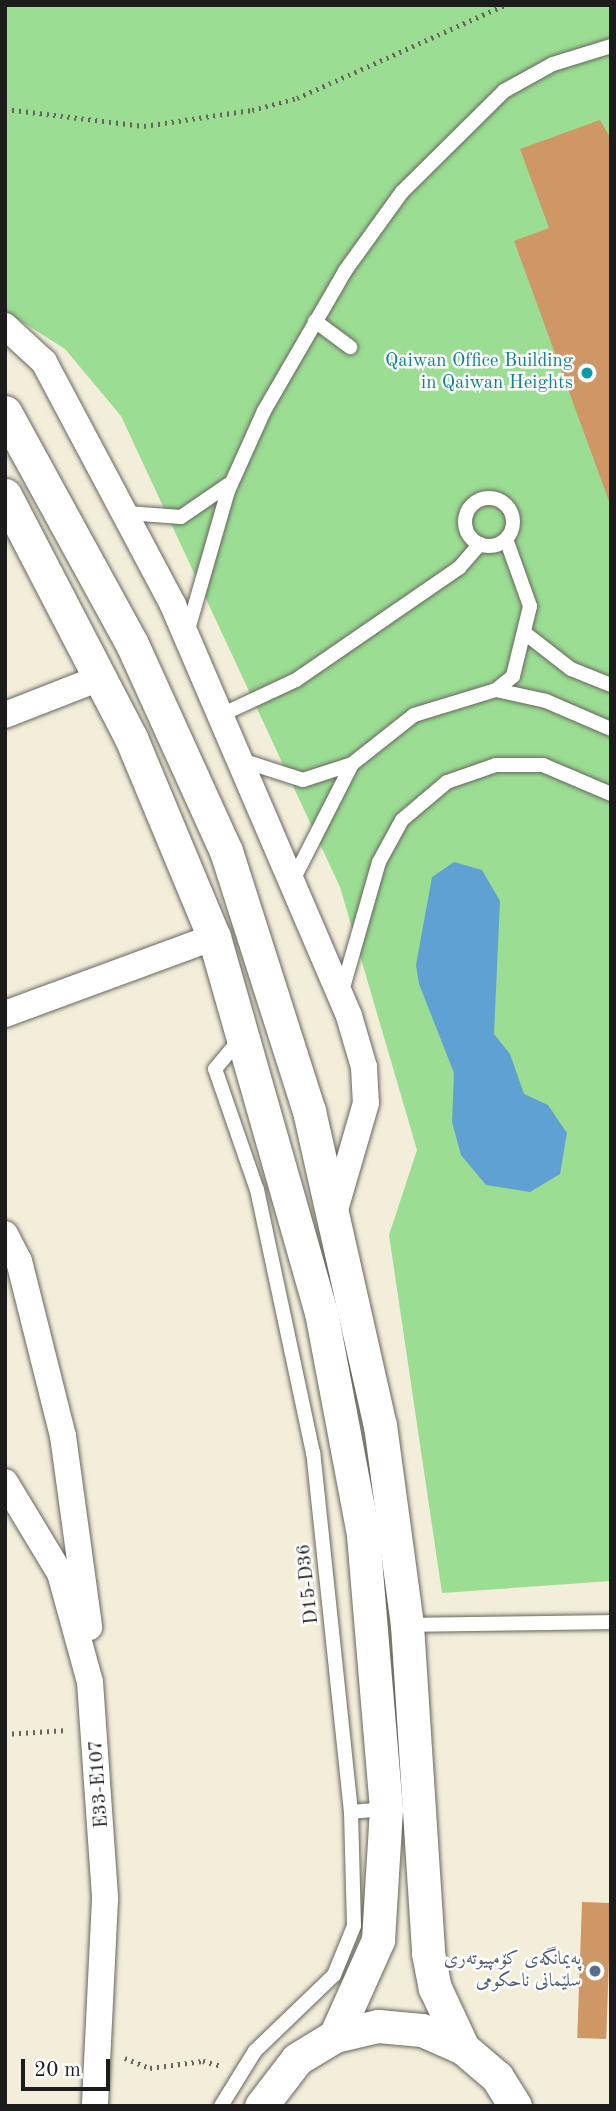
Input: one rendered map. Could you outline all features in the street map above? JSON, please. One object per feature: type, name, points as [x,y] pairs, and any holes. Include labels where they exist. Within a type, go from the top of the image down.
[{"type":"street","points":[[5,326],[44,362],[127,513],[186,636],[341,996],[364,1067],[366,1103],[335,1210]]},
{"type":"street","points":[[5,412],[126,632],[226,851],[272,978],[335,1210],[366,1346],[407,1625],[428,1953],[435,1988],[463,2048]]},
{"type":"street","points":[[5,495],[100,678],[165,814],[214,937],[245,1035],[341,1411],[363,1535],[386,1809],[377,1940],[335,2036]]},
{"type":"street","points":[[5,715],[100,678]]},
{"type":"street","points":[[5,1014],[214,937]]},
{"type":"street","points":[[5,1234],[19,1261],[63,1436],[82,1538],[90,1682]]},
{"type":"street","name":"E33-E107","points":[[5,1482],[60,1573],[90,1682],[96,1729],[104,2014],[95,2106]]},
{"type":"street","points":[[261,2106],[297,2059],[335,2036],[378,2026],[422,2030],[463,2048],[496,2077],[515,2106]]},
{"type":"lane","points":[[186,636],[233,481],[315,321],[402,192],[505,91],[553,64],[611,46]]},
{"type":"lane","points":[[315,321],[350,347]]},
{"type":"lane","points":[[127,513],[181,517],[233,481]]},
{"type":"lane","points":[[240,760],[303,780],[352,764],[414,715],[496,690],[513,676],[526,634],[530,606],[506,539],[513,524],[509,509],[496,499],[481,500],[466,518],[468,533],[480,544]]},
{"type":"lane","points":[[221,715],[296,680],[459,568],[480,544],[506,539]]},
{"type":"lane","points":[[526,634],[571,669],[611,685]]},
{"type":"lane","points":[[496,690],[546,701],[611,729]]},
{"type":"lane","points":[[293,880],[352,764]]},
{"type":"lane","points":[[341,996],[379,862],[402,820],[447,782],[496,765],[543,765],[611,793]]},
{"type":"lane","name":"D15-D36","points":[[220,2106],[239,2071],[319,1994],[349,1949],[351,1812],[313,1453],[257,1190],[215,1069],[245,1035]]},
{"type":"lane","points":[[407,1625],[611,1622]]},
{"type":"lane","points":[[351,1812],[386,1809]]},
{"type":"path","points":[[5,109],[144,125],[251,110],[297,98],[505,5]]},
{"type":"path","points":[[5,1734],[96,1729]]},
{"type":"path","points":[[104,2014],[123,2058],[150,2068],[203,2061],[239,2071]]},
{"type":"green space","points":[[5,5],[611,5],[611,1581],[442,1593],[389,1235],[417,1150],[340,887],[121,416],[65,349],[5,311]]},
{"type":"water","points":[[454,862],[482,870],[500,901],[494,1034],[510,1054],[524,1094],[548,1105],[567,1133],[560,1174],[530,1192],[486,1185],[461,1155],[452,1122],[454,1073],[419,984],[416,965],[432,877]]},
{"type":"building","name":"Qaiwan Office Building in Qaiwan Heights","points":[[600,120],[611,139],[610,504],[514,241],[549,228],[520,149]]},
{"type":"building","name":"پەیمانگەی کۆمپیوتەری سلێمانی ناحکومی","points":[[582,1902],[611,1903],[606,2039],[577,2038]]},
{"type":"place","name":"Qaiwan Office Building in Qaiwan Heights","points":[[587,373]]},
{"type":"place","name":"پەیمانگەی کۆمپیوتەری سلێمانی ناحکومی","points":[[595,1971]]}]
